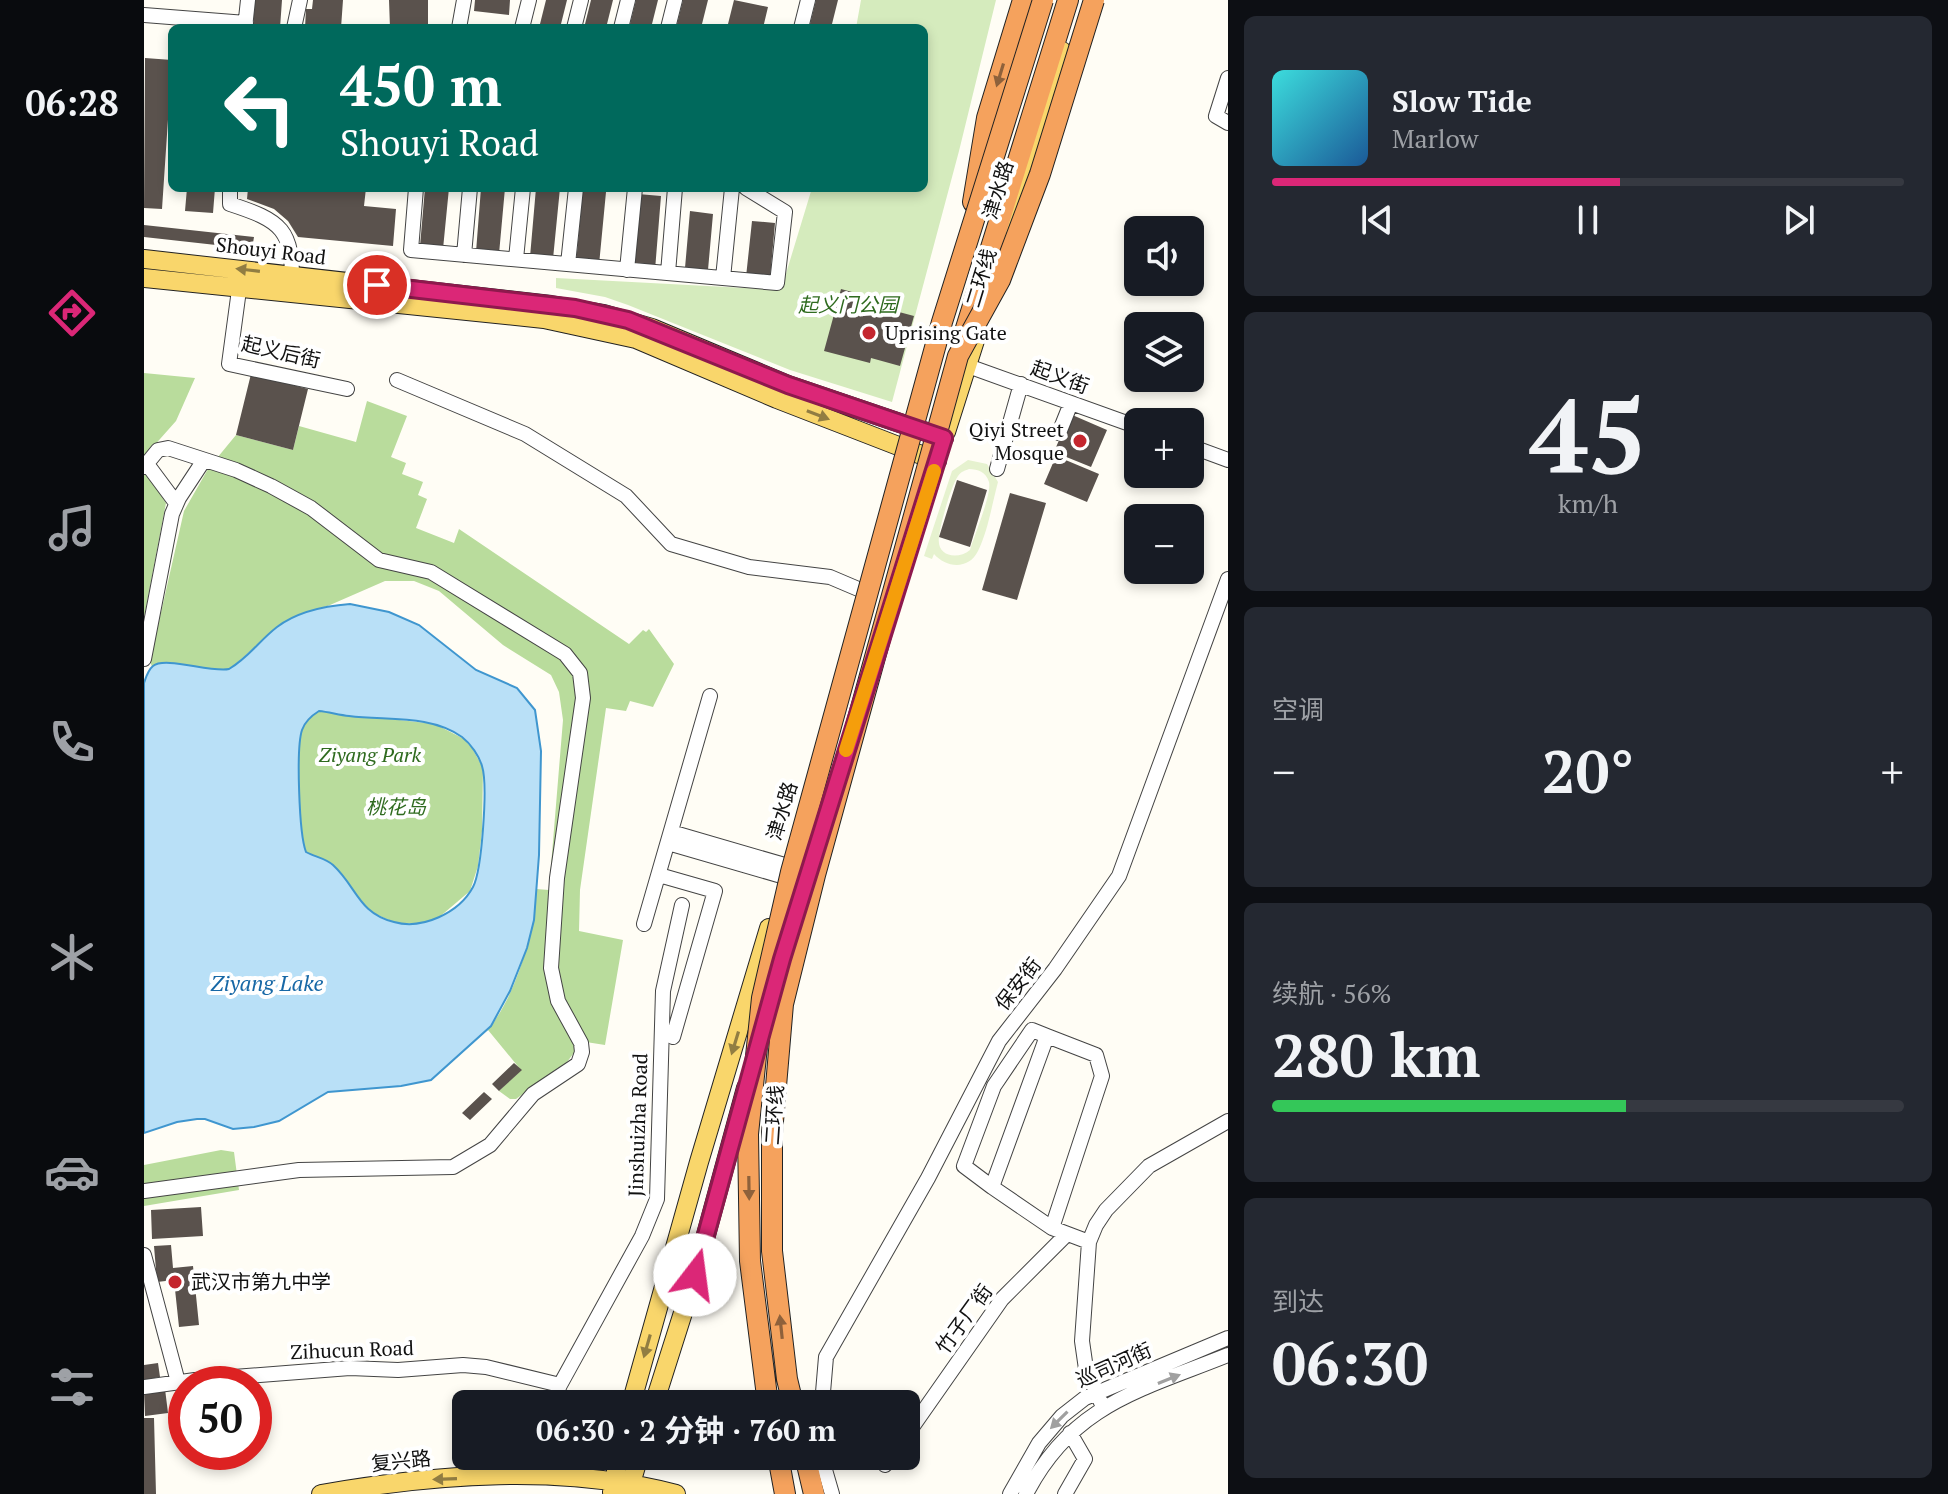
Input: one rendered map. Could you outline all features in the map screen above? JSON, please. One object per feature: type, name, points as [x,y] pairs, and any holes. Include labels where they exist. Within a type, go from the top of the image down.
[{"type":"highway","points":[[964,256],[987,118],[1023,0]]},
{"type":"highway","name":"二环线","points":[[766,1390],[750,1261],[748,1134],[762,998],[791,872],[942,322],[1041,0]]},
{"type":"highway","name":"二环线","points":[[790,1390],[772,1251],[772,1133],[783,1004],[815,875],[1068,0]]},
{"type":"highway","points":[[963,361],[1000,280],[1040,174],[1094,0]]},
{"type":"highway","points":[[781,1470],[785,1494]]},
{"type":"highway","points":[[808,1470],[814,1494]]},
{"type":"main road","name":"津水路","points":[[635,1390],[699,1162],[920,429],[1041,0]]},
{"type":"main road","name":"津水路","points":[[986,305],[1078,0]]},
{"type":"main road","name":"Shouyi Road","points":[[144,259],[292,285],[605,330],[636,339],[777,399],[937,461]]},
{"type":"main road","name":"Shouyi Road","points":[[144,278],[239,290],[292,285],[551,305],[616,317],[652,328],[788,385],[944,438]]},
{"type":"main road","points":[[658,1390],[695,1275],[794,916],[937,461],[963,361]]},
{"type":"main road","points":[[621,1489],[631,1470]]},
{"type":"main road","name":"复兴路","points":[[321,1494],[421,1480],[523,1476],[559,1476],[621,1489],[676,1494]]},
{"type":"street","points":[[246,24],[248,0]]},
{"type":"street","points":[[295,24],[300,0]]},
{"type":"street","points":[[460,24],[464,0]]},
{"type":"street","points":[[523,24],[529,0]]},
{"type":"street","points":[[575,24],[581,0]]},
{"type":"street","points":[[622,24],[628,0]]},
{"type":"street","points":[[669,24],[675,0]]},
{"type":"street","points":[[802,24],[805,1]]},
{"type":"street","points":[[144,15],[227,24]]},
{"type":"street","points":[[1228,78],[1216,116],[1228,123]]},
{"type":"street","points":[[230,192],[230,204],[269,219],[285,234],[290,244],[292,285]]},
{"type":"street","points":[[416,192],[411,250],[777,283],[785,212],[757,192]]},
{"type":"street","points":[[464,255],[470,192]]},
{"type":"street","points":[[516,259],[523,192]]},
{"type":"street","points":[[568,264],[576,192]]},
{"type":"street","points":[[627,270],[635,192]]},
{"type":"street","points":[[668,273],[675,192]]},
{"type":"street","points":[[723,278],[732,192]]},
{"type":"street","name":"起义后街","points":[[239,290],[229,364],[347,389]]},
{"type":"street","name":"起义街","points":[[963,361],[1124,422]]},
{"type":"street","points":[[397,380],[525,434],[626,496],[671,544],[749,567],[830,577],[870,594]]},
{"type":"street","points":[[997,469],[1021,384]]},
{"type":"street","points":[[1059,433],[1071,403]]},
{"type":"street","points":[[144,1191],[299,1170],[456,1166],[490,1145],[533,1094],[574,1067],[582,1052],[581,1043],[558,1001],[551,968],[557,878],[582,709],[583,688],[574,662],[442,578],[419,569],[382,562],[311,508],[252,477],[164,448],[158,450],[145,465],[176,503]]},
{"type":"street","points":[[1204,451],[1228,460]]},
{"type":"street","points":[[144,659],[176,503],[204,460]]},
{"type":"street","name":"保安街","points":[[823,1390],[826,1357],[928,1178],[999,1041],[1055,969],[1119,876],[1228,579]]},
{"type":"street","points":[[644,924],[710,696]]},
{"type":"street","points":[[670,837],[786,872]]},
{"type":"street","points":[[659,875],[715,891],[673,1037]]},
{"type":"street","name":"Jinshuizha Road","points":[[558,1390],[642,1236],[657,1199],[661,1012],[667,966],[682,905]]},
{"type":"street","points":[[1059,1231],[1102,1076],[1096,1055],[1032,1030],[994,1086],[964,1166],[1059,1231],[1089,1242]]},
{"type":"street","points":[[992,1187],[1047,1036]]},
{"type":"street","points":[[1103,1407],[1086,1369],[1082,1341],[1089,1242],[1096,1225],[1137,1176],[1165,1155],[1228,1121]]},
{"type":"street","name":"竹子厂街","points":[[920,1416],[1002,1299],[1059,1231]]},
{"type":"street","points":[[144,1255],[174,1366]]},
{"type":"street","name":"巡司河街","points":[[1010,1494],[1030,1455],[1073,1406],[1097,1392],[1228,1338]]},
{"type":"street","name":"巡司河街","points":[[1026,1494],[1048,1457],[1070,1433],[1103,1407],[1228,1355]]},
{"type":"street","name":"Zihucun Road","points":[[272,1374],[350,1368],[398,1370],[463,1365],[486,1367],[560,1385]]},
{"type":"street","name":"Zihucun Road","points":[[144,1387],[168,1383]]},
{"type":"street","points":[[1065,1494],[1085,1459],[1070,1433]]},
{"type":"street","points":[[523,1476],[525,1470]]},
{"type":"street","points":[[825,1470],[832,1494]]},
{"type":"green space","name":"起义门公园","points":[[861,0],[996,0],[892,402],[790,370],[605,297],[556,288],[556,278],[781,290],[811,192],[928,192],[928,24],[857,24]]},
{"type":"green space","points":[[144,373],[195,378],[176,421],[144,457]]},
{"type":"green space","points":[[367,401],[407,416],[391,457],[406,463],[402,474],[423,482],[418,495],[427,499],[416,528],[454,543],[459,529],[629,644],[643,630],[646,632],[649,629],[674,664],[653,707],[630,701],[626,711],[606,708],[580,890],[579,931],[623,940],[605,1045],[586,1042],[567,1062],[516,1099],[510,1099],[499,1091],[521,1070],[488,1030],[508,998],[522,963],[536,889],[549,890],[563,720],[559,692],[551,675],[503,645],[439,591],[414,581],[385,581],[289,620],[230,669],[169,663],[152,667],[150,661],[184,511],[208,469],[236,435],[293,450],[299,426],[356,442]]},
{"type":"green space","points":[[968,460],[987,464],[998,482],[978,551],[969,561],[957,565],[945,562],[934,554],[932,559],[924,556],[952,471]],"holes":[[[969,469],[984,473],[989,488],[970,550],[960,555],[949,555],[939,544],[940,531],[952,488],[958,476]]]},
{"type":"green space","points":[[144,470],[166,503],[144,618]]},
{"type":"green space","name":"桃花岛","points":[[319,711],[435,724],[464,739],[472,748],[483,768],[478,866],[470,891],[437,919],[417,924],[396,923],[371,912],[331,864],[306,852],[300,810],[300,740],[305,724]]},
{"type":"green space","points":[[221,1150],[234,1152],[239,1190],[144,1206],[144,1165]]},
{"type":"water","name":"Ziyang Lake","points":[[350,604],[389,612],[419,625],[476,670],[517,688],[535,710],[541,751],[539,855],[534,920],[527,948],[510,991],[491,1026],[431,1080],[401,1086],[328,1092],[279,1121],[254,1127],[233,1129],[197,1119],[144,1133],[146,676],[159,663],[229,669],[285,622],[312,610]],"holes":[[[319,711],[436,725],[462,737],[477,754],[484,776],[479,864],[473,887],[449,912],[416,924],[382,918],[365,906],[333,865],[306,852],[300,810],[300,740],[307,721]]]},
{"type":"building","points":[[255,0],[282,0],[280,24],[253,24]]},
{"type":"building","points":[[313,0],[343,0],[341,24],[305,24],[306,9],[312,9]]},
{"type":"building","points":[[389,0],[428,0],[428,24],[390,24]]},
{"type":"building","points":[[475,0],[510,0],[509,15],[474,11]]},
{"type":"building","points":[[546,0],[567,0],[561,24],[540,24]]},
{"type":"building","points":[[591,0],[613,0],[607,24],[585,24]]},
{"type":"building","points":[[636,0],[658,0],[652,24],[630,24]]},
{"type":"building","points":[[683,0],[708,0],[702,24],[677,24]]},
{"type":"building","points":[[734,0],[768,7],[764,24],[728,24]]},
{"type":"building","points":[[816,0],[838,0],[832,24],[810,24]]},
{"type":"building","points":[[145,58],[168,60],[168,120],[162,209],[144,208]]},
{"type":"building","points":[[187,192],[215,192],[213,213],[185,211]]},
{"type":"building","points":[[248,192],[366,192],[364,206],[396,209],[393,246],[298,237],[288,221],[274,209],[247,199]]},
{"type":"building","points":[[425,192],[449,192],[443,249],[420,246]]},
{"type":"building","points":[[481,192],[505,192],[499,254],[476,252]]},
{"type":"building","points":[[536,192],[560,192],[553,259],[530,257]]},
{"type":"building","points":[[583,192],[606,192],[599,265],[576,263]]},
{"type":"building","points":[[638,194],[661,196],[655,270],[631,268]]},
{"type":"building","points":[[690,211],[713,214],[708,270],[685,268]]},
{"type":"building","points":[[752,221],[775,223],[770,279],[746,277]]},
{"type":"building","points":[[144,225],[254,237],[252,249],[144,237]]},
{"type":"building","name":"Uprising Gate","points":[[841,289],[885,301],[884,308],[914,316],[900,366],[871,358],[870,363],[824,351]]},
{"type":"building","points":[[251,374],[308,389],[293,450],[236,435]]},
{"type":"building","name":"Qiyi Street Mosque","points":[[1070,414],[1107,430],[1091,467],[1054,452]]},
{"type":"building","points":[[1056,456],[1099,474],[1087,502],[1044,484]]},
{"type":"building","points":[[957,480],[987,490],[970,547],[939,537]]},
{"type":"building","points":[[1010,493],[1046,503],[1017,600],[982,590]]},
{"type":"building","points":[[514,1063],[522,1070],[499,1091],[492,1084]]},
{"type":"building","points":[[484,1092],[492,1099],[470,1120],[462,1113]]},
{"type":"building","points":[[201,1207],[203,1236],[152,1239],[151,1210]]},
{"type":"building","points":[[171,1245],[173,1268],[193,1266],[199,1325],[179,1327],[174,1280],[157,1282],[154,1246]]},
{"type":"building","points":[[158,1363],[160,1377],[144,1380],[144,1365]]},
{"type":"building","points":[[165,1389],[168,1413],[145,1416],[144,1392]]},
{"type":"building","points":[[144,1418],[154,1418],[156,1494],[144,1494]]},
{"type":"slow traffic","points":[[846,750],[934,471]]},
{"type":"place","name":"Uprising Gate","points":[[869,333]]},
{"type":"place","name":"Qiyi Street Mosque","points":[[1080,441]]},
{"type":"place","name":"武汉市第九中学","points":[[175,1282]]},
{"type":"route","points":[[377,285],[575,308],[628,320],[788,385],[944,438],[782,959],[695,1275]]},
{"type":"park label","name":"Ziyang Park","points":[[370,755]]}]
